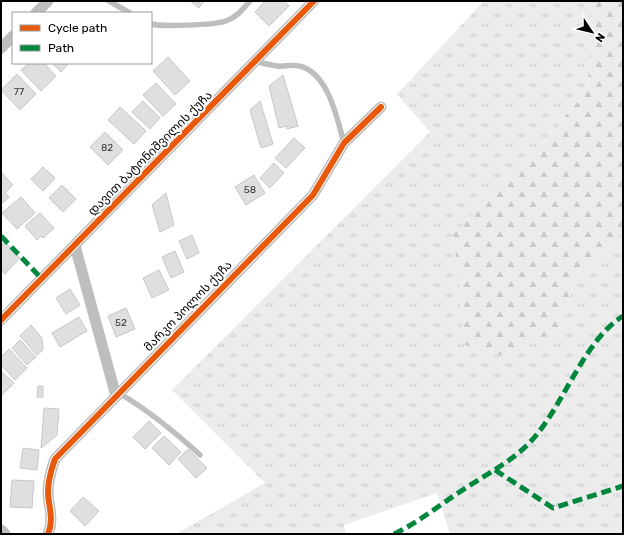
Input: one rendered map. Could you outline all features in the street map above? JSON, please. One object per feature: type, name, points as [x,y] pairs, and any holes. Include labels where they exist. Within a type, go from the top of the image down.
[{"type":"street","points":[[37,12],[48,1]]},
{"type":"street","name":"დავით ბატონიშვილის ქუჩა","points":[[1,320],[256,62],[314,1]]},
{"type":"street","points":[[1,48],[12,37]]},
{"type":"street","name":"მარკო პოლოს ქუჩა","points":[[48,534],[52,513],[49,486],[50,473],[55,459],[313,195],[344,143],[381,107]]},
{"type":"street","points":[[75,246],[118,394]]},
{"type":"street","points":[[1,530],[5,534]]},
{"type":"lane","points":[[109,1],[128,12]]},
{"type":"lane","points":[[152,24],[162,27],[225,21],[238,15],[250,1]]},
{"type":"lane","points":[[256,62],[278,66],[298,66],[311,69],[321,82],[335,111],[344,143]]},
{"type":"lane","points":[[118,394],[143,407],[172,429],[200,455]]},
{"type":"green space","points":[[484,1],[588,1],[592,33],[587,91],[553,130],[453,235],[460,288],[559,329],[575,282],[623,231],[623,534],[450,534],[437,493],[344,525],[346,534],[176,534],[265,483],[172,390],[430,132],[397,94]]},
{"type":"green space","points":[[588,1],[623,1],[623,231],[575,282],[559,329],[503,356],[462,344],[460,288],[453,235],[553,130],[587,91],[592,33]]},
{"type":"building","points":[[190,1],[204,1],[199,8]]},
{"type":"building","points":[[265,1],[284,1],[289,6],[269,26],[255,12]]},
{"type":"building","points":[[168,57],[190,81],[175,95],[153,71]]},
{"type":"building","points":[[28,64],[45,64],[56,76],[41,91],[21,70]]},
{"type":"building","points":[[53,64],[68,64],[61,72]]},
{"type":"building","points":[[17,74],[36,94],[20,110],[1,90]]},
{"type":"building","points":[[283,75],[298,126],[287,129],[287,126],[279,128],[269,86]]},
{"type":"building","points":[[156,83],[176,104],[163,116],[143,95]]},
{"type":"building","points":[[143,101],[160,118],[150,129],[132,112]]},
{"type":"building","points":[[260,101],[273,144],[261,148],[250,110]]},
{"type":"building","points":[[120,107],[146,131],[134,144],[108,120]]},
{"type":"building","points":[[105,132],[123,150],[108,165],[90,147]]},
{"type":"building","points":[[294,138],[305,148],[286,168],[275,158]]},
{"type":"building","points":[[274,163],[284,173],[270,188],[260,178]]},
{"type":"building","points":[[43,167],[55,178],[43,191],[31,179]]},
{"type":"building","points":[[1,172],[13,185],[5,193],[9,197],[3,203],[1,200]]},
{"type":"building","points":[[254,175],[265,193],[246,205],[235,187]]},
{"type":"building","points":[[62,185],[76,199],[63,212],[49,198]]},
{"type":"building","points":[[166,193],[174,225],[160,232],[152,205]]},
{"type":"building","points":[[21,197],[35,213],[17,229],[2,213]]},
{"type":"building","points":[[40,213],[54,228],[43,238],[41,236],[37,240],[25,226]]},
{"type":"building","points":[[192,235],[199,253],[187,259],[179,241]]},
{"type":"building","points":[[5,242],[20,258],[5,274],[1,270],[1,246]]},
{"type":"building","points":[[175,251],[184,272],[171,278],[162,257]]},
{"type":"building","points":[[159,270],[169,290],[152,298],[143,278]]},
{"type":"building","points":[[70,289],[80,305],[66,314],[56,298]]},
{"type":"building","points":[[126,308],[135,329],[116,337],[108,316]]},
{"type":"building","points":[[79,317],[87,331],[60,347],[52,333]]},
{"type":"building","points":[[31,325],[42,338],[43,350],[37,355],[20,336]]},
{"type":"building","points":[[20,340],[36,357],[27,365],[12,348]]},
{"type":"building","points":[[9,349],[27,368],[15,380],[1,365],[1,357]]},
{"type":"building","points":[[1,371],[14,383],[1,396]]},
{"type":"building","points":[[38,386],[43,386],[43,397],[37,397]]},
{"type":"building","points":[[44,408],[59,409],[57,435],[41,448]]},
{"type":"building","points":[[149,421],[161,433],[145,449],[133,437]]},
{"type":"building","points":[[164,436],[181,452],[169,465],[152,448]]},
{"type":"building","points":[[23,448],[39,450],[37,470],[20,468]]},
{"type":"building","points":[[188,449],[207,468],[196,478],[178,459]]},
{"type":"building","points":[[12,480],[34,481],[32,508],[10,507]]},
{"type":"building","points":[[83,497],[99,511],[85,526],[70,511]]},
{"type":"marked path","points":[[1,236],[42,279]]},
{"type":"marked path","points":[[394,534],[419,520],[501,466],[530,443],[548,419],[587,354],[610,326],[623,316]]},
{"type":"marked path","points":[[495,470],[553,508],[623,486]]},
{"type":"cycle path","points":[[1,320],[314,1]]},
{"type":"cycle path","points":[[48,534],[51,524],[48,493],[51,472],[55,459],[313,195],[344,143],[381,107]]}]
